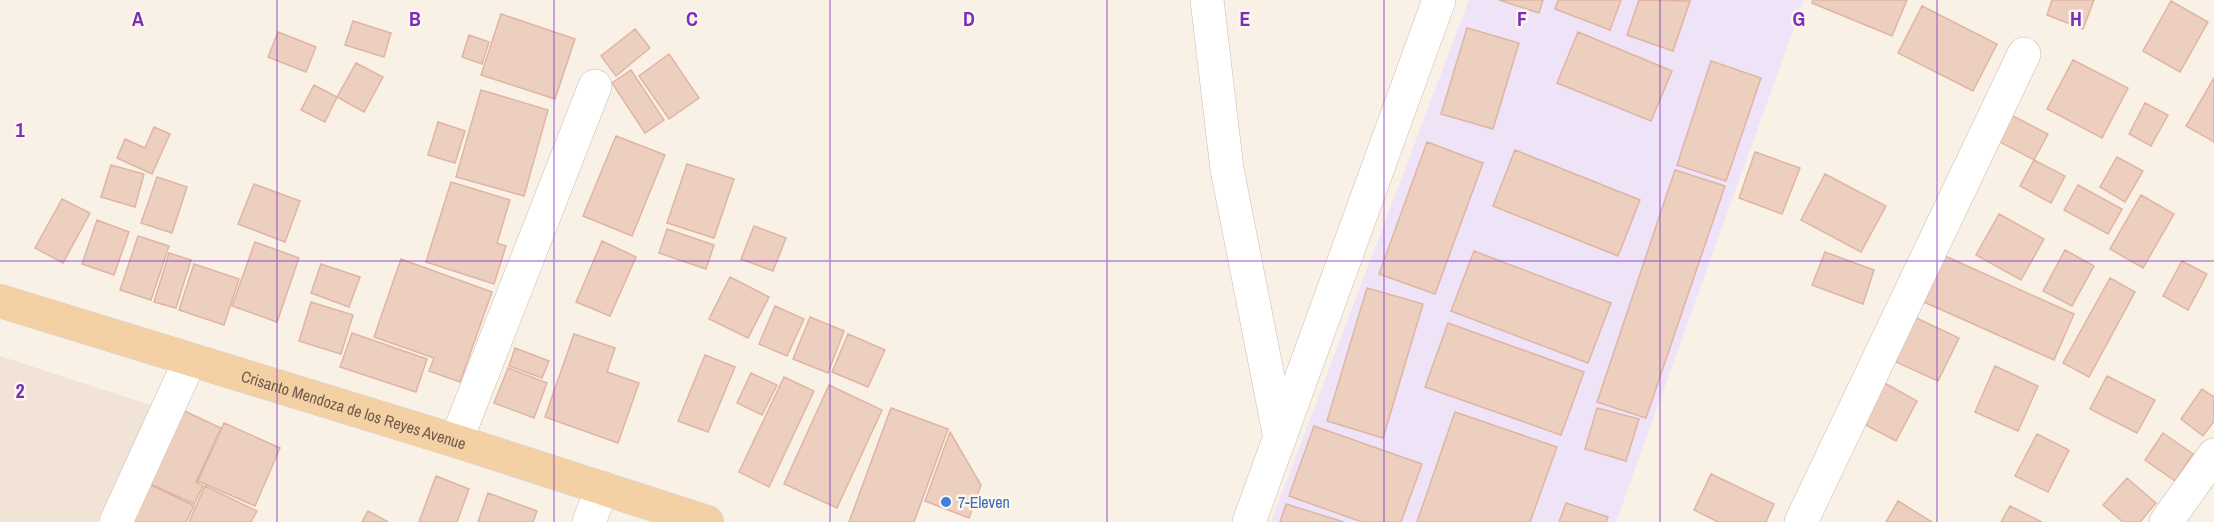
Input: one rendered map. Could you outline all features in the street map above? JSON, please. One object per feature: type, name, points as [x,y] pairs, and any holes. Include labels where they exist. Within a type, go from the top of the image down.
[{"type":"main road","name":"Crisanto Mendoza de los Reyes Avenue","points":[[0,301],[456,441],[707,522]]},
{"type":"street","points":[[1207,0],[1227,169],[1280,438]]},
{"type":"street","points":[[1250,522],[1439,0]]},
{"type":"street","points":[[1802,522],[2024,54]]},
{"type":"street","points":[[456,441],[595,86]]},
{"type":"street","points":[[116,522],[190,360]]},
{"type":"street","points":[[2166,522],[2214,455]]},
{"type":"street","points":[[589,522],[602,488]]},
{"type":"shaded area","points":[[1469,0],[1804,0],[1616,522],[1271,522]]},
{"type":"shaded area","points":[[0,356],[153,406],[97,522],[0,522]]},
{"type":"building","points":[[1499,0],[1543,0],[1539,13]]},
{"type":"building","points":[[1558,0],[1621,0],[1610,30],[1555,9]]},
{"type":"building","points":[[1639,0],[1690,1],[1673,51],[1627,35]]},
{"type":"building","points":[[1813,0],[1907,0],[1892,36],[1812,3]]},
{"type":"building","points":[[2052,0],[2094,0],[2083,29],[2047,15]]},
{"type":"building","points":[[2171,1],[2208,22],[2180,72],[2143,51]]},
{"type":"building","points":[[1922,6],[1997,44],[1973,91],[1898,53]]},
{"type":"building","points":[[501,14],[575,39],[555,99],[481,75]]},
{"type":"building","points":[[353,21],[391,33],[384,57],[345,45]]},
{"type":"building","points":[[1467,28],[1519,43],[1493,129],[1441,114]]},
{"type":"building","points":[[635,29],[650,48],[616,76],[601,56]]},
{"type":"building","points":[[278,32],[316,47],[306,72],[268,57]]},
{"type":"building","points":[[1578,32],[1672,71],[1651,121],[1557,83]]},
{"type":"building","points":[[469,35],[489,42],[482,64],[462,57]]},
{"type":"building","points":[[669,54],[699,98],[669,119],[639,76]]},
{"type":"building","points":[[2073,60],[2128,88],[2102,138],[2047,109]]},
{"type":"building","points":[[1711,61],[1761,78],[1726,181],[1677,165]]},
{"type":"building","points":[[356,63],[383,77],[364,112],[337,97]]},
{"type":"building","points":[[631,70],[664,120],[645,133],[612,83]]},
{"type":"building","points":[[2214,78],[2214,142],[2186,126]]},
{"type":"building","points":[[314,85],[337,97],[325,122],[301,110]]},
{"type":"building","points":[[481,90],[548,110],[524,196],[456,177]]},
{"type":"building","points":[[2145,103],[2168,115],[2151,146],[2129,134]]},
{"type":"building","points":[[2011,115],[2048,134],[2034,160],[1998,141]]},
{"type":"building","points":[[438,122],[465,131],[455,163],[428,155]]},
{"type":"building","points":[[154,127],[170,134],[152,174],[117,158],[125,139],[145,148]]},
{"type":"building","points":[[616,136],[665,155],[632,236],[583,216]]},
{"type":"building","points":[[1427,142],[1483,163],[1435,294],[1379,274]]},
{"type":"building","points":[[1515,150],[1640,200],[1618,256],[1493,206]]},
{"type":"building","points":[[1755,152],[1800,168],[1782,214],[1739,198]]},
{"type":"building","points":[[2117,157],[2143,171],[2125,202],[2100,187]]},
{"type":"building","points":[[2034,160],[2065,176],[2051,203],[2020,186]]},
{"type":"building","points":[[687,164],[734,179],[714,238],[667,223]]},
{"type":"building","points":[[111,165],[144,174],[135,207],[101,197]]},
{"type":"building","points":[[1675,170],[1725,186],[1646,418],[1597,402]]},
{"type":"building","points":[[1825,174],[1886,206],[1861,252],[1801,220]]},
{"type":"building","points":[[157,177],[187,187],[172,233],[141,223]]},
{"type":"building","points":[[451,182],[510,200],[497,243],[506,246],[494,284],[426,262]]},
{"type":"building","points":[[254,184],[300,201],[285,242],[238,224]]},
{"type":"building","points":[[2078,185],[2122,209],[2108,234],[2064,210]]},
{"type":"building","points":[[2141,195],[2174,214],[2143,268],[2110,249]]},
{"type":"building","points":[[62,199],[90,213],[63,263],[35,248]]},
{"type":"building","points":[[1999,214],[2044,239],[2021,280],[1976,255]]},
{"type":"building","points":[[97,220],[129,232],[114,275],[82,264]]},
{"type":"building","points":[[754,226],[786,238],[773,271],[741,259]]},
{"type":"building","points":[[667,229],[714,245],[706,269],[659,253]]},
{"type":"building","points":[[138,236],[169,246],[151,300],[120,290]]},
{"type":"building","points":[[602,241],[636,257],[610,316],[576,302]]},
{"type":"building","points":[[255,242],[299,258],[277,322],[232,306]]},
{"type":"building","points":[[2065,250],[2094,266],[2072,306],[2043,291]]},
{"type":"building","points":[[1474,251],[1611,303],[1588,363],[1451,311]]},
{"type":"building","points":[[1825,252],[1874,270],[1863,304],[1812,285]]},
{"type":"building","points":[[169,253],[191,260],[176,308],[154,302]]},
{"type":"building","points":[[1945,256],[2074,314],[2054,360],[1924,302]]},
{"type":"building","points":[[401,259],[492,292],[460,382],[429,371],[434,358],[374,337]]},
{"type":"building","points":[[2182,261],[2207,274],[2188,310],[2163,296]]},
{"type":"building","points":[[194,264],[239,279],[224,325],[179,310]]},
{"type":"building","points":[[321,264],[360,277],[349,307],[311,293]]},
{"type":"building","points":[[730,277],[769,297],[748,338],[709,319]]},
{"type":"building","points":[[2110,278],[2135,292],[2089,377],[2063,363]]},
{"type":"building","points":[[1367,288],[1423,304],[1383,438],[1327,421]]},
{"type":"building","points":[[311,302],[353,315],[341,354],[299,341]]},
{"type":"building","points":[[775,306],[804,319],[787,356],[759,344]]},
{"type":"building","points":[[1908,314],[1959,338],[1938,381],[1887,358]]},
{"type":"building","points":[[810,317],[844,331],[828,373],[793,359]]},
{"type":"building","points":[[1448,323],[1584,372],[1561,435],[1425,387]]},
{"type":"building","points":[[352,333],[427,359],[416,392],[340,367]]},
{"type":"building","points":[[574,334],[615,348],[607,372],[639,383],[618,443],[545,417]]},
{"type":"building","points":[[848,334],[885,350],[868,387],[832,372]]},
{"type":"building","points":[[515,348],[549,361],[542,378],[509,366]]},
{"type":"building","points":[[705,355],[735,367],[708,432],[678,421]]},
{"type":"building","points":[[1995,366],[2038,386],[2018,431],[1975,412]]},
{"type":"building","points":[[508,368],[547,383],[534,418],[494,403]]},
{"type":"building","points":[[751,373],[777,385],[762,415],[737,403]]},
{"type":"building","points":[[2107,376],[2155,400],[2137,433],[2090,409]]},
{"type":"building","points":[[784,377],[814,391],[769,487],[739,472]]},
{"type":"building","points":[[1879,380],[1917,401],[1896,441],[1858,421]]},
{"type":"building","points":[[829,385],[882,410],[837,508],[784,484]]},
{"type":"building","points":[[2202,389],[2214,397],[2214,421],[2203,436],[2181,419]]},
{"type":"building","points":[[176,407],[221,428],[196,482],[203,486],[194,504],[142,480]]},
{"type":"building","points":[[891,408],[948,429],[914,522],[849,522]]},
{"type":"building","points":[[1597,408],[1639,419],[1626,461],[1585,449]]},
{"type":"building","points":[[1455,412],[1557,447],[1530,522],[1417,522]]},
{"type":"building","points":[[224,423],[280,448],[255,506],[198,481]]},
{"type":"building","points":[[1314,426],[1422,464],[1401,522],[1362,522],[1289,496]]},
{"type":"building","points":[[950,432],[981,485],[969,518],[925,501]]},
{"type":"building","points":[[2163,433],[2193,454],[2175,481],[2145,460]]},
{"type":"building","points":[[2037,434],[2069,450],[2048,492],[2015,476]]},
{"type":"building","points":[[1711,474],[1774,504],[1766,522],[1718,522],[1694,510]]},
{"type":"building","points":[[436,476],[469,489],[457,522],[419,522]]},
{"type":"building","points":[[2127,478],[2156,503],[2140,522],[2123,522],[2103,505]]},
{"type":"building","points":[[143,481],[194,506],[186,522],[123,522]]},
{"type":"building","points":[[205,486],[257,511],[251,522],[189,522]]},
{"type":"building","points":[[488,493],[537,511],[533,522],[478,522]]},
{"type":"building","points":[[1898,501],[1932,522],[1886,522]]},
{"type":"building","points":[[1566,503],[1608,517],[1606,522],[1559,522]]},
{"type":"building","points":[[1286,504],[1344,522],[1280,522]]},
{"type":"building","points":[[2010,506],[2042,522],[2001,522]]},
{"type":"building","points":[[368,511],[388,522],[362,522]]},
{"type":"place","name":"7-Eleven","points":[[946,502]]}]
